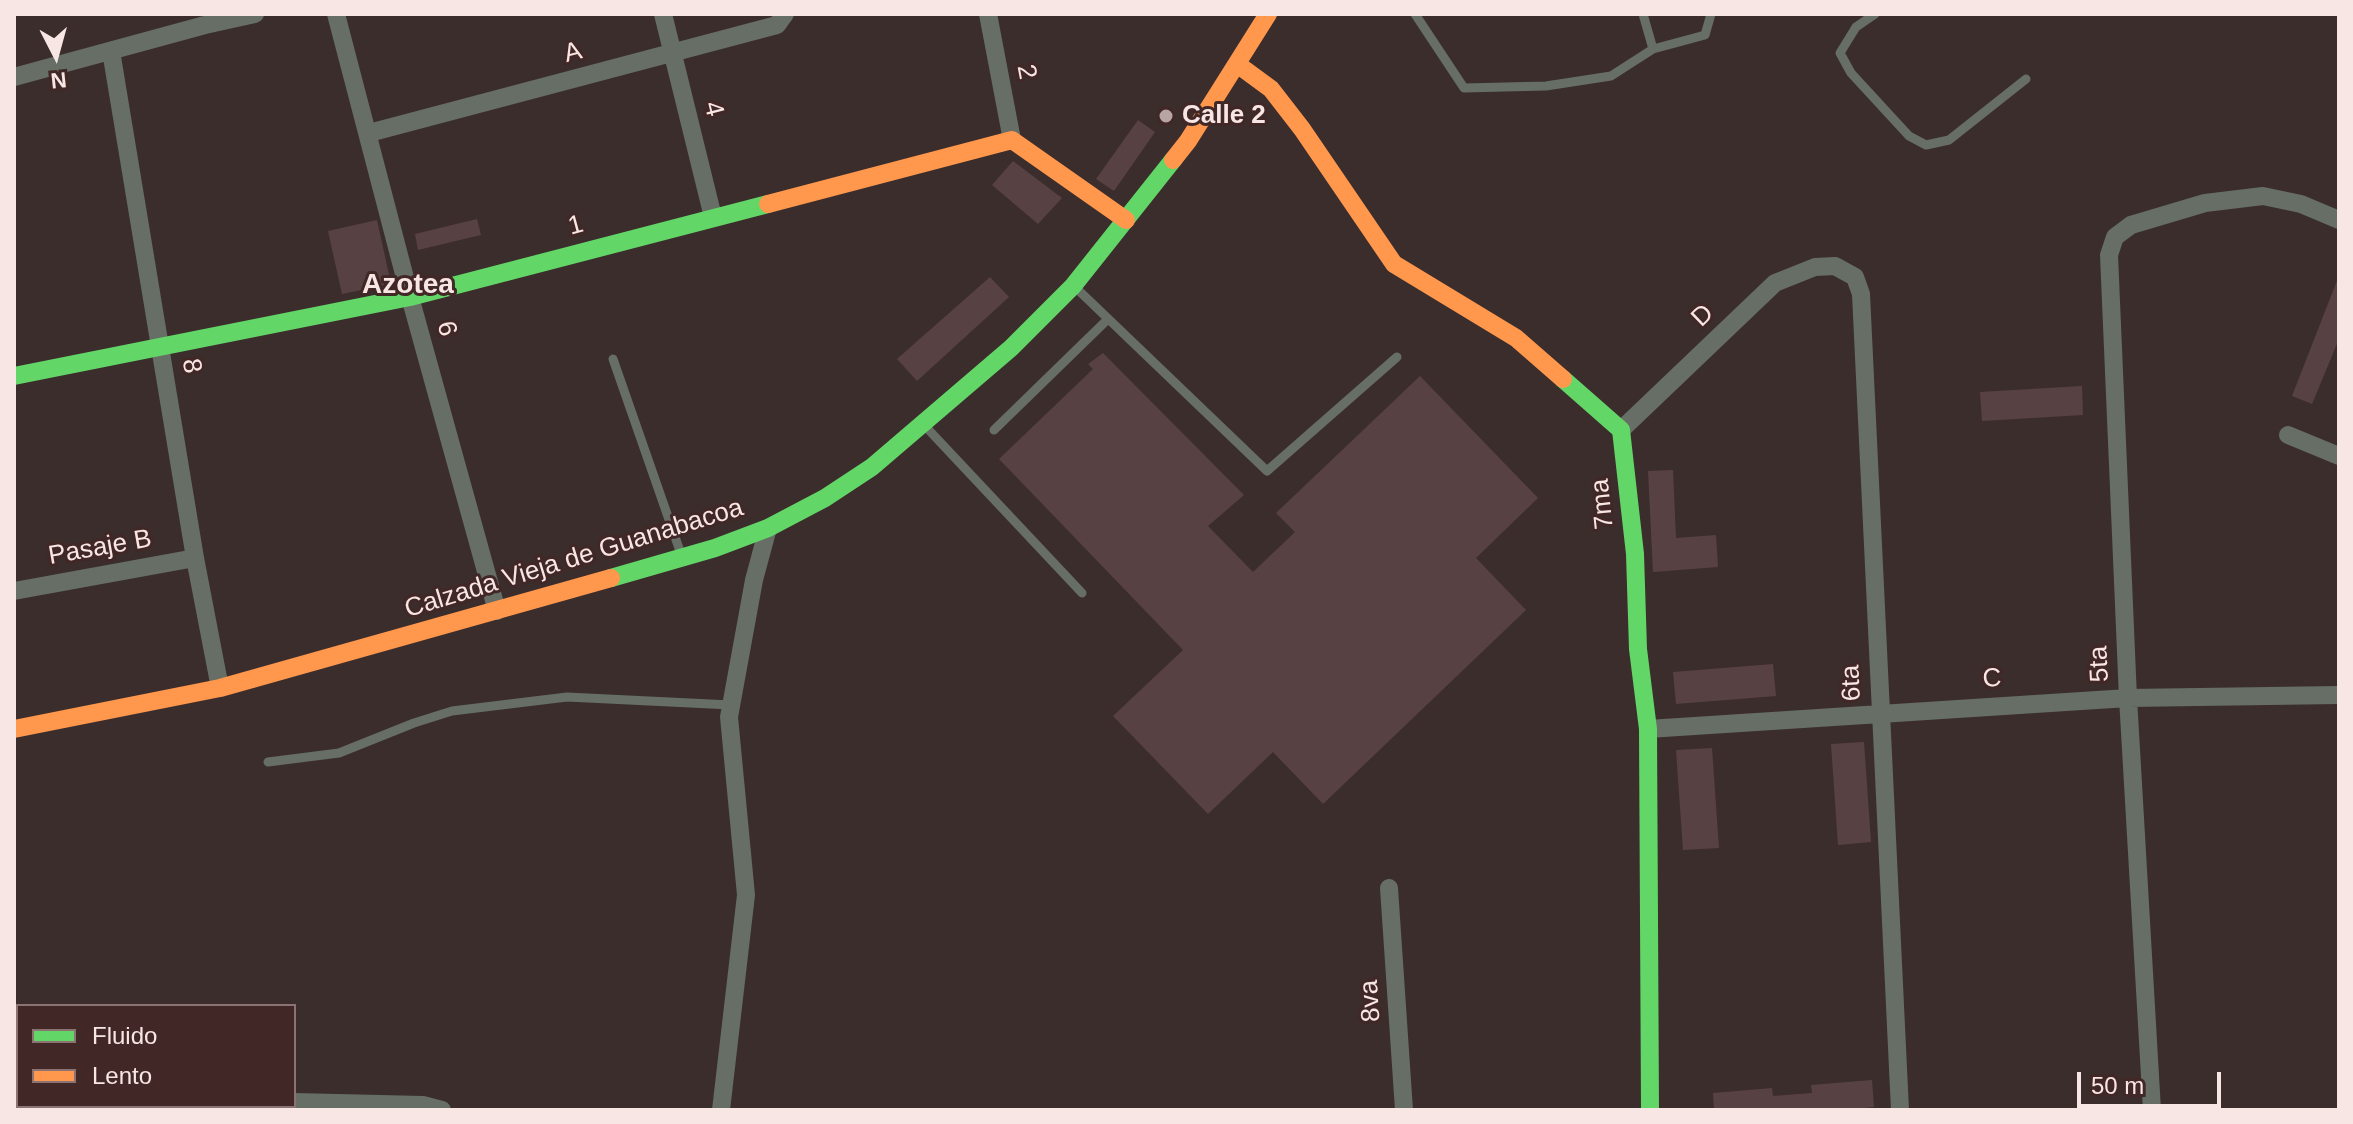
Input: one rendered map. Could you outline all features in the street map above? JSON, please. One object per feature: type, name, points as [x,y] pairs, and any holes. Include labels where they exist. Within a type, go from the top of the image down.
[{"type":"street","points":[[14,76],[255,14]]},
{"type":"street","name":"6","points":[[336,14],[497,611]]},
{"type":"street","name":"4","points":[[663,14],[713,217]]},
{"type":"street","name":"A","points":[[369,133],[777,25],[785,14]]},
{"type":"street","name":"2","points":[[988,14],[1012,140]]},
{"type":"street","name":"Calzada Vieja de Guanabacoa","points":[[14,729],[220,688],[497,611],[682,557],[768,528],[825,498],[872,467],[924,425],[1011,348],[1073,286],[1188,141],[1268,14]]},
{"type":"street","name":"8","points":[[111,51],[195,558],[220,688]]},
{"type":"street","points":[[1237,64],[1271,89],[1394,264],[1516,338],[1621,430]]},
{"type":"street","points":[[1012,140],[1126,220]]},
{"type":"street","name":"1","points":[[14,376],[410,297],[1012,140]]},
{"type":"street","name":"5ta","points":[[2152,1110],[2128,698],[2109,255],[2115,237],[2131,225],[2205,203],[2263,196],[2301,204],[2339,220]]},
{"type":"street","name":"D","points":[[1621,430],[1775,283],[1815,267],[1835,266]]},
{"type":"street","name":"6ta","points":[[1835,266],[1855,277],[1861,294],[1900,1110]]},
{"type":"street","name":"7ma","points":[[1621,430],[1635,554],[1638,649],[1648,729],[1650,1110]]},
{"type":"street","points":[[2288,435],[2339,456]]},
{"type":"street","points":[[721,1110],[746,895],[729,717],[754,580],[768,528]]},
{"type":"street","name":"Pasaje B","points":[[14,591],[195,558]]},
{"type":"street","name":"C","points":[[1648,729],[2128,698],[2339,695]]},
{"type":"street","name":"8va","points":[[1389,888],[1404,1110]]},
{"type":"street","points":[[296,1102],[423,1105],[442,1110]]},
{"type":"lane","points":[[1415,14],[1464,88],[1546,86],[1611,76],[1653,49],[1705,35],[1711,14]]},
{"type":"lane","points":[[1643,14],[1653,49]]},
{"type":"lane","points":[[1875,14],[1856,27],[1840,53],[1851,73],[1909,136],[1926,145],[1949,140],[2026,79]]},
{"type":"lane","points":[[1073,286],[1267,471],[1397,357]]},
{"type":"lane","points":[[994,430],[1108,319]]},
{"type":"lane","points":[[613,359],[682,557]]},
{"type":"lane","points":[[924,425],[1082,593]]},
{"type":"lane","points":[[268,762],[339,753],[452,711],[567,697],[731,705]]},
{"type":"building","points":[[1138,120],[1155,132],[1114,191],[1096,179]]},
{"type":"building","points":[[1013,161],[1062,198],[1038,224],[992,185]]},
{"type":"building","points":[[477,219],[481,235],[418,250],[415,234]]},
{"type":"building","points":[[377,220],[391,284],[342,294],[328,231]]},
{"type":"building","points":[[990,277],[1009,297],[917,381],[897,359]]},
{"type":"building","points":[[2338,278],[2339,339],[2312,404],[2292,396]]},
{"type":"building","points":[[1103,353],[1244,495],[1208,526],[1253,572],[1295,532],[1276,513],[1420,376],[1538,498],[1476,558],[1526,610],[1323,804],[1273,752],[1208,814],[1113,716],[1183,650],[999,459],[1093,369],[1088,364]]},
{"type":"building","points":[[2082,386],[2083,415],[1982,421],[1980,392]]},
{"type":"building","points":[[1673,470],[1676,538],[1716,535],[1718,567],[1653,572],[1648,471]]},
{"type":"building","points":[[1773,664],[1776,696],[1676,704],[1673,672]]},
{"type":"building","points":[[1864,742],[1871,842],[1838,845],[1831,744]]},
{"type":"building","points":[[1712,748],[1719,848],[1683,850],[1676,750]]},
{"type":"building","points":[[1872,1080],[1874,1107],[1845,1110],[1714,1110],[1713,1093],[1772,1088],[1773,1096],[1812,1093],[1811,1085]]},
{"type":"traffic: fast","points":[[611,578],[715,548],[768,528],[825,498],[872,467],[1011,348],[1073,286],[1173,160]]},
{"type":"traffic: fast","points":[[14,376],[410,297],[768,204]]},
{"type":"traffic: fast","points":[[1563,379],[1621,430],[1635,554],[1638,649],[1648,729],[1650,1110]]},
{"type":"traffic: slow","points":[[1173,160],[1268,14]]},
{"type":"traffic: slow","points":[[1237,64],[1271,89],[1394,264],[1516,338],[1563,379]]},
{"type":"traffic: slow","points":[[768,204],[1012,140],[1126,220]]},
{"type":"traffic: slow","points":[[14,729],[220,688],[611,578]]},
{"type":"place","name":"Calle 2","points":[[1166,116]]},
{"type":"district","name":"Azotea","points":[[408,285]]}]
